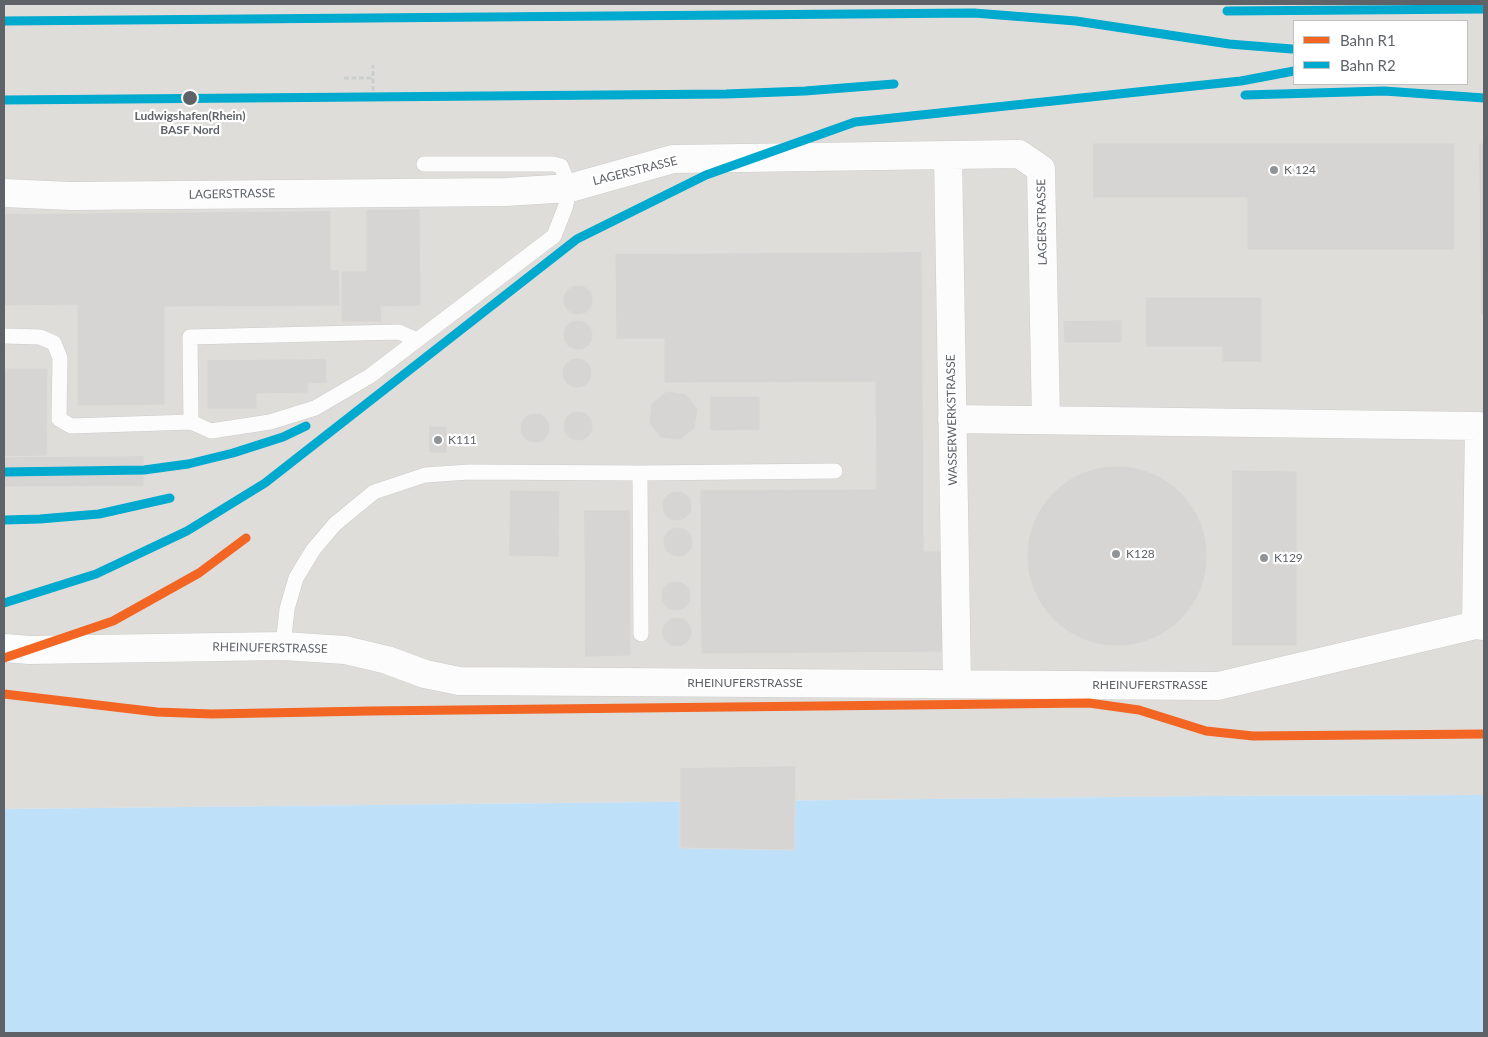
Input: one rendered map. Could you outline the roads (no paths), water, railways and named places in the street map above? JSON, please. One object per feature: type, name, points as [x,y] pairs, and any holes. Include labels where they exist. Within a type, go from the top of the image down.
[{"type":"street","name":"LAGERSTRASSE","points":[[4,193],[71,196],[506,192],[570,188],[673,160],[1019,154],[1041,169],[1046,420]]},
{"type":"street","name":"WASSERWERKSTRASSE","points":[[948,156],[957,684]]},
{"type":"street","points":[[952,419],[1479,426],[1480,626]]},
{"type":"street","name":"RHEINUFERSTRASSE","points":[[4,648],[30,650],[283,646],[345,650],[387,660],[425,674],[459,682],[1218,686],[1480,626]]},
{"type":"lane","points":[[4,336],[40,337],[54,343],[60,358],[59,419],[71,426],[191,422],[211,431],[270,422],[315,408],[370,376],[554,236],[565,208],[570,188],[561,166],[553,164],[424,164]]},
{"type":"lane","points":[[191,422],[190,336],[399,332],[417,340]]},
{"type":"lane","points":[[283,646],[287,609],[296,578],[313,550],[336,524],[374,492],[425,475],[470,472],[835,471]]},
{"type":"lane","points":[[640,473],[641,634]]},
{"type":"water","points":[[1484,795],[1484,1033],[4,1033],[4,809],[1212,796]]},
{"type":"rail line","name":"R2","points":[[1227,11],[1484,9]]},
{"type":"rail line","name":"R2","points":[[4,21],[974,13],[1076,21],[1229,44],[1292,49]]},
{"type":"rail line","name":"R2","points":[[4,603],[96,574],[187,531],[265,483],[577,239],[706,175],[855,122],[1241,81],[1293,71]]},
{"type":"rail line","name":"R2","points":[[4,100],[726,94],[805,91],[894,84]]},
{"type":"rail line","name":"R2","points":[[1245,95],[1384,91],[1484,98]]},
{"type":"rail line","name":"R2","points":[[4,472],[144,470],[188,464],[233,453],[283,437],[306,426]]},
{"type":"rail line","name":"R2","points":[[4,520],[99,514],[170,498]]},
{"type":"rail line","name":"R1","points":[[4,658],[113,621],[199,573],[246,538]]},
{"type":"rail line","name":"R1","points":[[4,694],[157,712],[212,714],[1089,703],[1139,710],[1206,731],[1253,736],[1484,734]]},
{"type":"place","name":"Ludwigshafen(Rhein) BASF Nord","points":[[190,98]]},
{"type":"place","name":"K 124","points":[[1274,170]]},
{"type":"place","name":"K111","points":[[438,440]]},
{"type":"place","name":"K128","points":[[1116,554]]},
{"type":"place","name":"K129","points":[[1264,558]]}]
